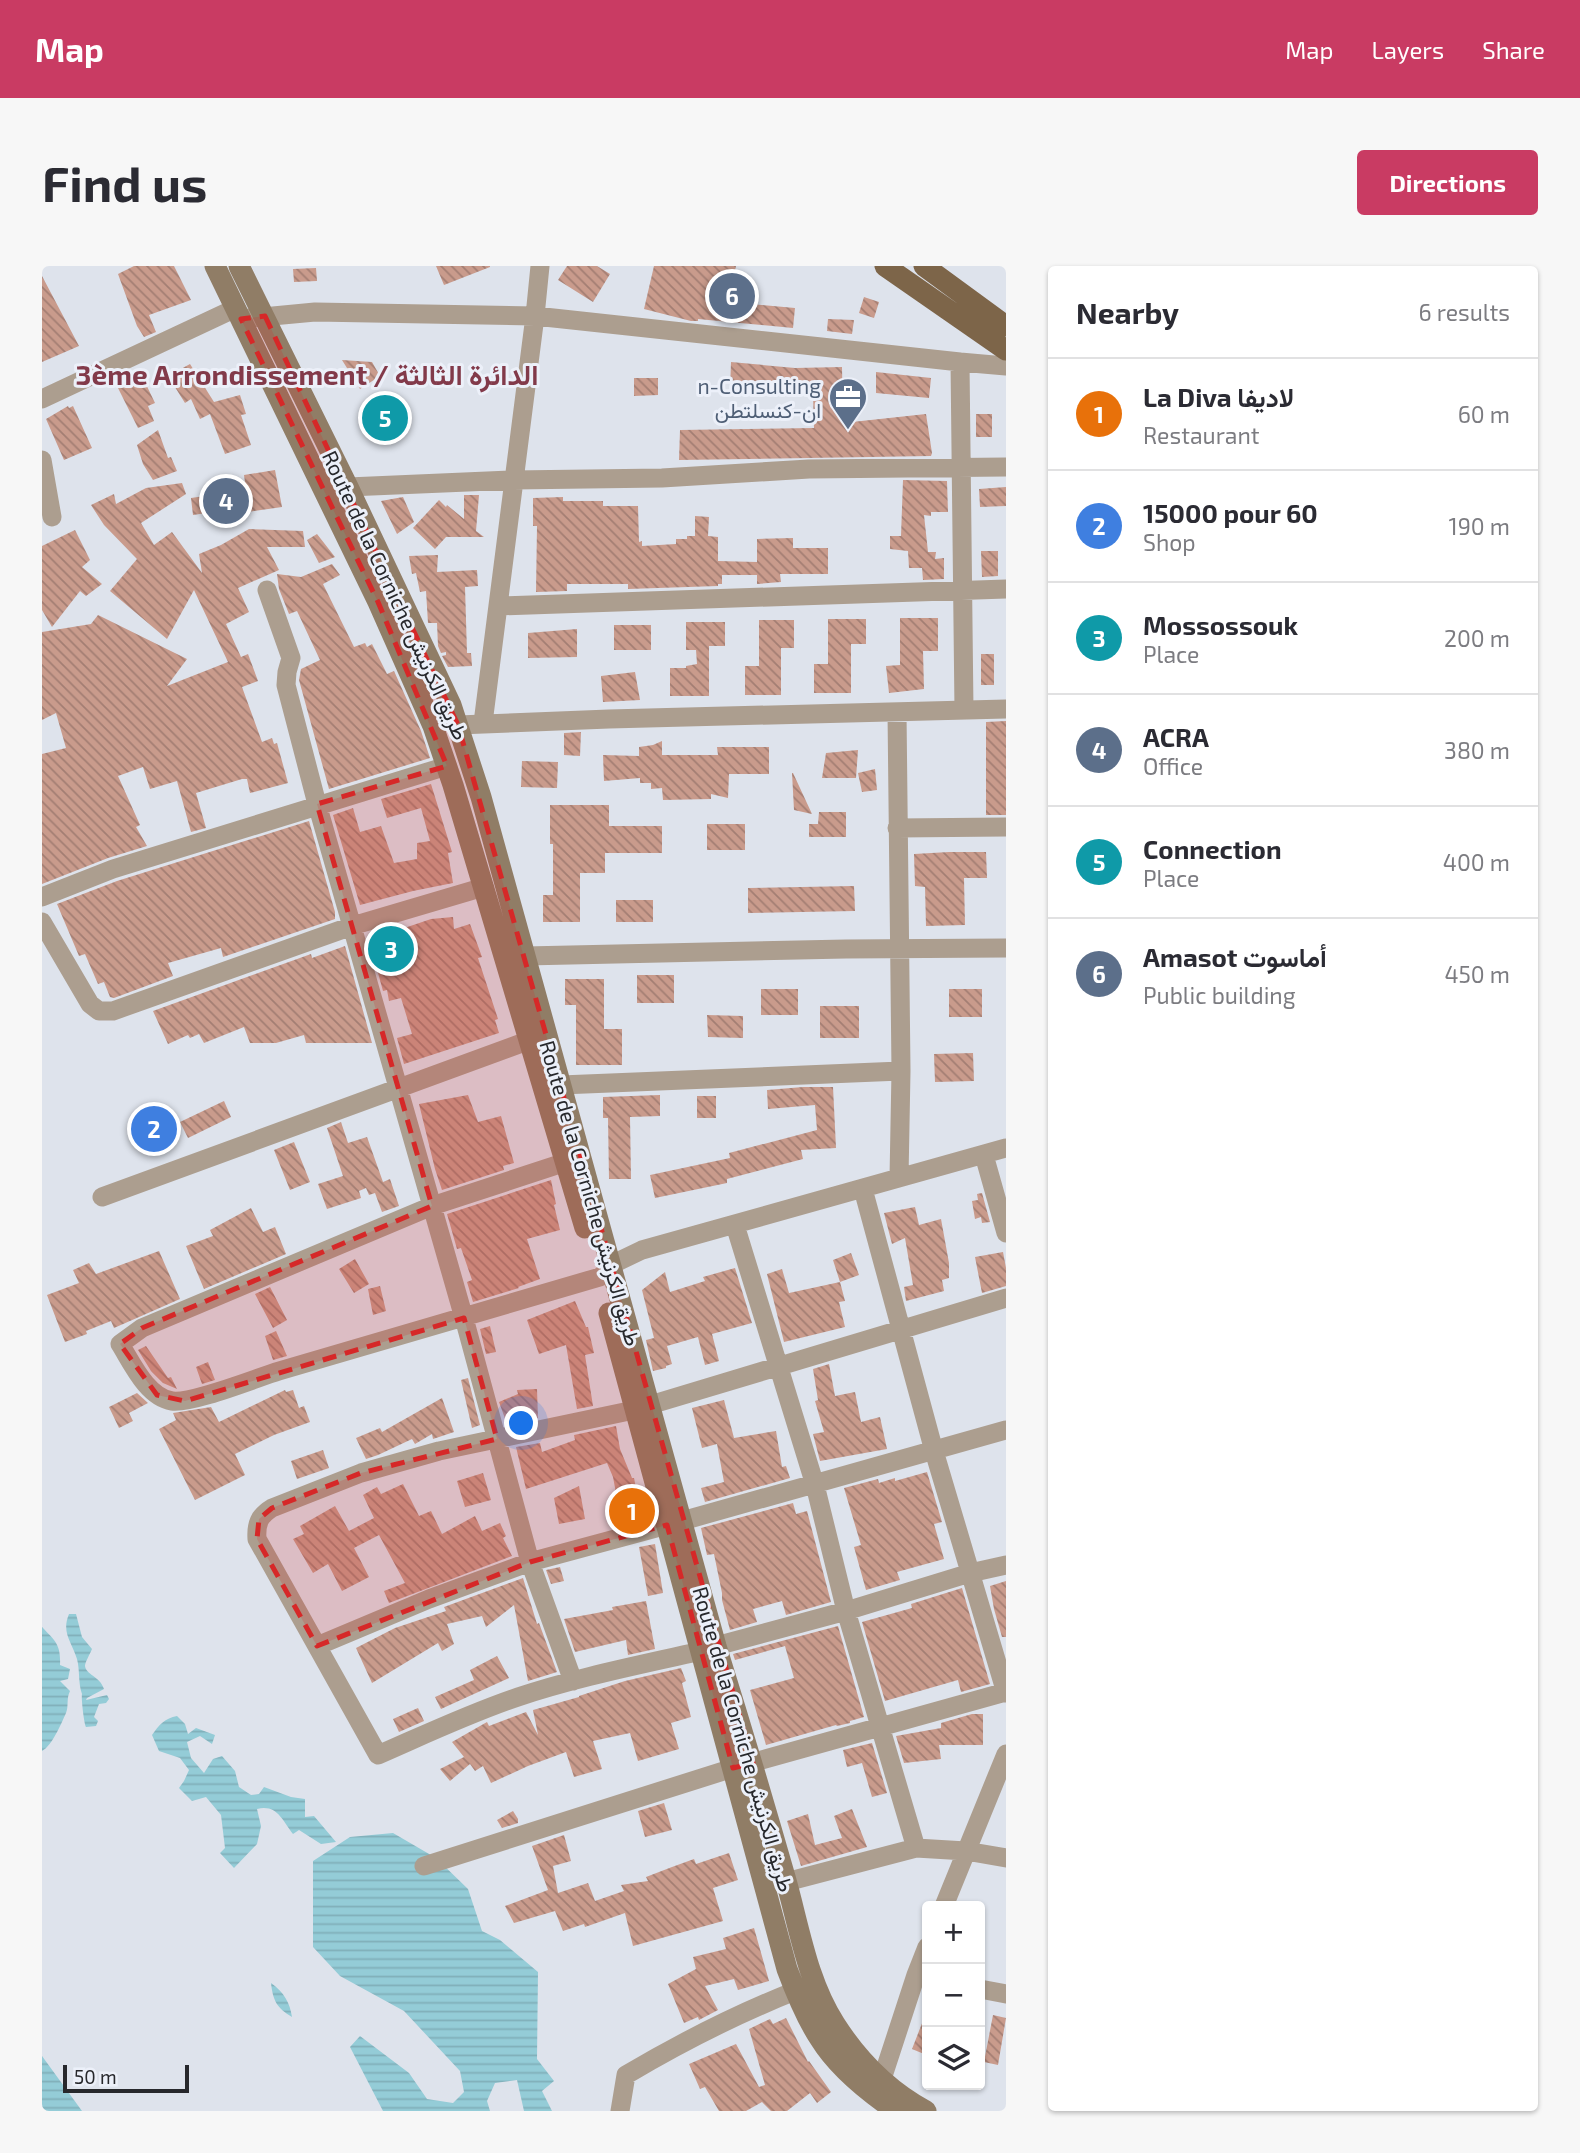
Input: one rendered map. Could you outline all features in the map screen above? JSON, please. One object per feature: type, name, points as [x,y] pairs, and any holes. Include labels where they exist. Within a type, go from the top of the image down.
[{"type":"main road","points":[[885,266],[1006,350]]},
{"type":"main road","points":[[924,266],[1006,326]]},
{"type":"street","name":"Route de la Corniche طريق الكرنيش","points":[[215,266],[379,603],[433,726],[566,1162],[606,1273]]},
{"type":"street","name":"Route de la Corniche طريق الكرنيش","points":[[239,266],[413,624],[458,725],[481,797],[561,1085],[606,1273],[709,1648],[743,1765],[786,1882],[815,1984],[834,2023],[860,2058],[896,2093],[926,2111]]},
{"type":"street","points":[[483,723],[540,266]]},
{"type":"street","points":[[42,399],[239,313],[265,316],[315,312],[535,316],[1006,366]]},
{"type":"street","points":[[960,362],[964,710]]},
{"type":"street","points":[[42,460],[52,517]]},
{"type":"street","points":[[348,488],[513,480],[662,478],[809,469],[1006,467]]},
{"type":"street","points":[[498,606],[1006,589]]},
{"type":"street","points":[[267,590],[291,658],[286,685],[317,804],[464,1318],[530,1562],[573,1681]]},
{"type":"street","points":[[458,725],[1006,709]]},
{"type":"street","points":[[897,712],[901,1071],[899,1178]]},
{"type":"street","points":[[42,897],[113,869],[447,766]]},
{"type":"street","points":[[897,828],[1006,827]]},
{"type":"street","points":[[42,922],[90,1004],[99,1011],[113,1011],[352,926],[484,887]]},
{"type":"street","points":[[525,956],[1006,948]]},
{"type":"street","points":[[102,1197],[530,1040]]},
{"type":"street","points":[[561,1085],[901,1071]]},
{"type":"street","points":[[566,1162],[432,1206],[142,1328],[120,1344],[157,1395],[168,1400],[184,1401],[606,1273],[617,1262],[642,1250],[1006,1148]]},
{"type":"street","points":[[984,1155],[1006,1233]]},
{"type":"street","points":[[424,1866],[743,1765],[1006,1692],[934,1451],[863,1189]]},
{"type":"street","points":[[735,1225],[815,1485],[846,1611],[916,1848]]},
{"type":"street","points":[[1006,1298],[642,1407],[439,1451],[361,1473],[263,1513],[259,1520],[257,1539],[378,1755],[478,1711],[573,1681],[709,1648],[1006,1565]]},
{"type":"street","points":[[317,1646],[429,1599],[530,1562],[1006,1430]]},
{"type":"street","points":[[946,1901],[1006,1754]]},
{"type":"street","name":"Route de la Corniche طريق الكرنيش","points":[[743,1765],[781,1950],[795,1991],[822,2043],[850,2074],[896,2111]]},
{"type":"street","points":[[786,1882],[916,1848],[966,1851],[1006,1858]]},
{"type":"street","points":[[882,2079],[922,1976]]},
{"type":"street","points":[[985,1990],[1006,1994]]},
{"type":"street","points":[[620,2111],[626,2075],[686,2042],[795,1991]]},
{"type":"highlighted area","points":[[265,316],[458,725],[753,1763],[733,1768],[667,1525],[530,1562],[317,1646],[257,1539],[259,1519],[272,1508],[361,1473],[497,1439],[464,1318],[185,1401],[157,1395],[120,1344],[142,1328],[432,1206],[317,804],[447,766],[378,602],[241,319]]},
{"type":"water","points":[[69,1614],[76,1614],[82,1637],[92,1649],[86,1669],[104,1689],[86,1700],[107,1695],[109,1699],[106,1703],[99,1704],[94,1717],[98,1721],[96,1726],[85,1725],[78,1663],[66,1627]]},
{"type":"water","points":[[42,1627],[56,1643],[60,1665],[70,1669],[68,1679],[60,1681],[70,1691],[62,1723],[53,1740],[42,1751]]},
{"type":"water","points":[[177,1716],[185,1724],[188,1734],[196,1728],[215,1735],[212,1744],[200,1736],[187,1742],[191,1758],[204,1773],[213,1759],[222,1756],[235,1771],[239,1787],[251,1795],[259,1794],[264,1787],[305,1799],[305,1817],[314,1816],[336,1842],[321,1844],[299,1830],[293,1834],[274,1811],[257,1809],[261,1826],[257,1844],[234,1868],[220,1853],[225,1848],[221,1815],[206,1797],[192,1801],[179,1788],[189,1770],[180,1758],[159,1751],[152,1735],[163,1722]]},
{"type":"water","points":[[393,1833],[436,1858],[468,1889],[482,1931],[500,1940],[538,1972],[537,2059],[554,2081],[542,2091],[552,2111],[524,2111],[517,2080],[495,2083],[487,2101],[490,2111],[383,2111],[350,2047],[360,2036],[409,2073],[427,2099],[453,2103],[464,2092],[460,2071],[404,2011],[340,1976],[313,1947],[313,1861],[350,1837]]},
{"type":"water","points":[[271,1983],[286,1998],[292,2017],[277,2003]]},
{"type":"water","points":[[42,2056],[82,2111],[42,2111]]},
{"type":"building","points":[[134,266],[174,266],[191,300],[149,315],[156,332],[144,337],[137,326],[118,274]]},
{"type":"building","points":[[436,266],[490,266],[490,267],[444,285]]},
{"type":"building","points":[[567,266],[597,266],[610,274],[593,302],[558,280]]},
{"type":"building","points":[[654,266],[736,266],[731,288],[741,303],[795,308],[793,328],[698,319],[691,321],[644,309]]},
{"type":"building","points":[[316,268],[317,281],[294,282],[293,269]]},
{"type":"building","points":[[42,276],[79,346],[42,362]]},
{"type":"building","points":[[864,297],[879,302],[874,318],[859,313]]},
{"type":"building","points":[[828,319],[854,320],[852,334],[827,331]]},
{"type":"building","points":[[342,360],[372,362],[380,376],[360,389]]},
{"type":"building","points":[[731,362],[795,368],[842,367],[843,423],[926,414],[931,456],[679,460],[680,430],[814,428],[813,395],[730,391]]},
{"type":"building","points":[[190,364],[214,402],[240,395],[246,414],[241,415],[251,445],[225,454],[210,414],[200,419],[191,399],[185,403],[168,376]]},
{"type":"building","points":[[876,372],[931,378],[929,398],[876,393]]},
{"type":"building","points":[[142,376],[155,403],[148,406],[154,421],[138,428],[117,386]]},
{"type":"building","points":[[634,378],[658,378],[658,395],[634,396]]},
{"type":"building","points":[[68,406],[73,406],[92,448],[64,460],[46,419]]},
{"type":"building","points":[[976,414],[992,414],[992,437],[976,437]]},
{"type":"building","points":[[158,430],[168,458],[171,457],[177,471],[153,480],[143,464],[137,445]]},
{"type":"building","points":[[275,470],[282,507],[220,516],[220,511],[193,515],[191,498],[246,490],[244,475]]},
{"type":"building","points":[[903,480],[947,481],[948,512],[931,512],[931,516],[924,515],[928,552],[936,552],[935,559],[944,558],[944,579],[923,580],[922,568],[909,568],[908,551],[890,549],[890,536],[901,536]]},
{"type":"building","points":[[182,483],[186,494],[141,523],[154,545],[172,532],[202,573],[199,554],[249,529],[303,531],[305,547],[267,547],[279,570],[238,588],[249,612],[226,624],[241,657],[248,654],[258,681],[242,687],[262,742],[272,738],[274,744],[277,743],[288,783],[250,793],[247,779],[242,779],[196,793],[206,828],[191,832],[177,781],[150,789],[143,767],[118,776],[140,825],[136,827],[147,846],[42,884],[42,754],[66,748],[56,713],[42,720],[42,632],[91,624],[98,615],[187,659],[167,686],[228,662],[194,590],[167,639],[110,591],[137,559],[104,525],[91,505],[114,494],[116,504],[146,488]]},
{"type":"building","points":[[1006,487],[1006,506],[980,507],[979,489]]},
{"type":"building","points":[[464,495],[479,495],[476,531],[484,537],[446,537],[435,549],[413,528],[439,500],[464,519]]},
{"type":"building","points":[[403,497],[414,522],[397,534],[381,501]]},
{"type":"building","points":[[563,497],[563,501],[603,501],[603,506],[638,506],[639,542],[642,541],[642,546],[676,544],[676,539],[695,536],[695,516],[709,517],[708,536],[718,537],[718,561],[757,562],[757,539],[793,538],[793,548],[828,548],[828,574],[780,574],[781,582],[757,584],[757,575],[722,575],[722,584],[718,586],[628,589],[628,584],[567,584],[567,591],[536,592],[537,526],[533,526],[533,498]]},
{"type":"building","points":[[75,530],[90,560],[82,567],[102,584],[86,596],[80,591],[52,627],[42,610],[42,546]]},
{"type":"building","points":[[317,534],[335,557],[319,563],[307,540]]},
{"type":"building","points":[[981,551],[998,551],[998,576],[982,577]]},
{"type":"building","points":[[438,555],[437,572],[477,570],[478,586],[465,587],[467,653],[471,653],[472,666],[448,667],[442,656],[446,655],[446,652],[441,653],[438,646],[437,623],[428,623],[426,591],[420,592],[416,573],[412,574],[409,556]]},
{"type":"building","points":[[332,564],[340,575],[323,584],[354,647],[365,643],[367,647],[372,644],[387,674],[394,671],[430,758],[329,789],[299,680],[301,669],[320,660],[297,611],[289,614],[279,589],[277,574],[301,577]]},
{"type":"building","points":[[900,618],[938,618],[938,651],[923,651],[924,689],[889,693],[886,666],[900,665]]},
{"type":"building","points":[[828,619],[866,619],[866,644],[851,644],[851,693],[814,693],[814,664],[828,664]]},
{"type":"building","points":[[759,620],[794,620],[794,648],[781,648],[781,695],[745,695],[745,666],[759,666]]},
{"type":"building","points":[[686,622],[725,622],[725,646],[709,646],[709,696],[670,696],[670,668],[686,668],[697,664],[696,650],[686,650]]},
{"type":"building","points":[[614,625],[651,625],[651,650],[614,650]]},
{"type":"building","points":[[577,629],[577,657],[528,658],[528,633]]},
{"type":"building","points":[[981,654],[994,654],[994,685],[981,685]]},
{"type":"building","points":[[635,672],[640,700],[603,702],[601,676]]},
{"type":"building","points":[[1006,721],[1006,815],[986,815],[986,722]]},
{"type":"building","points":[[581,732],[580,756],[564,755],[564,733]]},
{"type":"building","points":[[662,741],[662,755],[718,755],[717,747],[769,747],[769,774],[729,774],[728,798],[711,794],[711,799],[663,800],[662,788],[651,789],[651,783],[640,783],[640,778],[604,781],[603,755],[639,756],[639,747]]},
{"type":"building","points":[[858,750],[856,778],[822,778],[826,753]]},
{"type":"building","points":[[522,761],[558,762],[557,788],[521,787]]},
{"type":"building","points":[[875,769],[877,790],[862,792],[858,773]]},
{"type":"building","points":[[793,773],[812,814],[794,810]]},
{"type":"building","points":[[431,784],[452,852],[448,853],[453,883],[360,905],[333,815],[353,808],[360,832],[381,826],[394,863],[417,859],[417,843],[430,841],[421,808],[387,818],[381,799]]},
{"type":"building","points":[[550,805],[609,805],[609,826],[662,826],[662,853],[605,853],[605,873],[580,873],[580,922],[543,922],[543,895],[553,895]]},
{"type":"building","points":[[819,812],[846,812],[846,837],[809,837],[809,824],[818,824]]},
{"type":"building","points":[[309,821],[335,919],[223,957],[221,948],[168,963],[173,976],[114,998],[110,997],[104,982],[98,984],[85,954],[79,956],[57,904],[117,881]]},
{"type":"building","points":[[707,824],[745,824],[745,850],[707,850]]},
{"type":"building","points":[[986,852],[987,878],[964,878],[965,925],[926,926],[925,887],[915,886],[914,854]]},
{"type":"building","points":[[854,886],[855,911],[748,913],[748,888]]},
{"type":"building","points":[[616,900],[653,900],[653,922],[616,922]]},
{"type":"building","points":[[453,917],[454,929],[470,924],[482,957],[478,958],[498,1019],[495,1020],[499,1033],[404,1064],[397,1038],[412,1034],[401,998],[389,1001],[387,990],[383,991],[369,940],[431,919]]},
{"type":"building","points":[[345,946],[372,1043],[306,1043],[304,1035],[276,1043],[250,1043],[244,1027],[204,1043],[199,1034],[190,1038],[188,1035],[168,1044],[153,1011],[311,954],[312,958]]},
{"type":"building","points":[[637,975],[674,975],[674,1003],[637,1003]]},
{"type":"building","points":[[565,979],[604,979],[604,1029],[622,1029],[622,1065],[576,1065],[576,1005],[565,1005]]},
{"type":"building","points":[[761,989],[798,989],[798,1015],[761,1015]]},
{"type":"building","points":[[949,989],[982,989],[982,1017],[949,1017]]},
{"type":"building","points":[[820,1006],[859,1006],[859,1038],[820,1038]]},
{"type":"building","points":[[707,1015],[743,1016],[743,1038],[708,1037]]},
{"type":"building","points":[[973,1053],[974,1081],[935,1082],[934,1054]]},
{"type":"building","points":[[833,1087],[836,1148],[801,1150],[803,1159],[727,1179],[727,1183],[655,1198],[650,1175],[730,1158],[729,1153],[817,1130],[815,1105],[768,1109],[767,1090]]},
{"type":"building","points":[[468,1095],[478,1122],[501,1116],[514,1163],[503,1166],[504,1170],[442,1190],[419,1104]]},
{"type":"building","points":[[660,1095],[660,1116],[630,1117],[631,1179],[609,1179],[608,1118],[603,1118],[603,1097]]},
{"type":"building","points":[[697,1096],[716,1096],[716,1118],[697,1118]]},
{"type":"building","points":[[224,1101],[231,1117],[188,1138],[180,1122]]},
{"type":"building","points":[[341,1122],[348,1143],[367,1137],[383,1182],[390,1179],[399,1206],[382,1212],[375,1193],[369,1195],[366,1188],[359,1191],[361,1198],[327,1209],[318,1184],[343,1176],[327,1128]]},
{"type":"building","points":[[294,1142],[310,1182],[290,1190],[274,1150]]},
{"type":"building","points":[[551,1180],[560,1230],[527,1239],[540,1279],[473,1302],[467,1282],[472,1280],[461,1248],[457,1249],[447,1214]]},
{"type":"building","points":[[982,1193],[990,1222],[982,1223],[981,1217],[975,1219],[972,1201],[978,1200],[977,1194]]},
{"type":"building","points":[[915,1207],[919,1225],[941,1219],[949,1278],[942,1280],[944,1291],[906,1301],[904,1287],[913,1285],[905,1238],[892,1244],[884,1213]]},
{"type":"building","points":[[251,1208],[263,1232],[275,1227],[286,1254],[204,1289],[186,1246],[213,1236],[210,1230]]},
{"type":"building","points":[[159,1251],[180,1299],[114,1328],[111,1321],[65,1342],[47,1295],[79,1283],[73,1270],[89,1263],[96,1274]]},
{"type":"building","points":[[1003,1252],[1006,1286],[982,1293],[975,1257]]},
{"type":"building","points":[[851,1253],[859,1275],[840,1282],[833,1260]]},
{"type":"building","points":[[355,1259],[369,1284],[354,1293],[339,1269]]},
{"type":"building","points":[[735,1268],[752,1323],[712,1334],[719,1361],[705,1365],[698,1337],[667,1346],[672,1364],[653,1371],[646,1340],[654,1338],[642,1290],[665,1272],[670,1292],[705,1281],[703,1277]]},
{"type":"building","points":[[782,1269],[789,1293],[840,1282],[845,1301],[839,1302],[845,1327],[784,1342],[767,1274]]},
{"type":"building","points":[[380,1286],[386,1311],[373,1315],[368,1289]]},
{"type":"building","points":[[270,1287],[287,1320],[273,1328],[255,1294]]},
{"type":"building","points":[[575,1301],[588,1327],[594,1353],[585,1355],[593,1406],[577,1409],[566,1345],[539,1354],[527,1320]]},
{"type":"building","points":[[490,1326],[496,1352],[486,1354],[480,1329]]},
{"type":"building","points":[[276,1331],[287,1356],[273,1360],[265,1336]]},
{"type":"building","points":[[146,1346],[168,1378],[171,1377],[177,1389],[163,1383],[151,1371],[138,1350]]},
{"type":"building","points":[[208,1362],[215,1380],[202,1384],[196,1367]]},
{"type":"building","points":[[829,1364],[835,1396],[855,1392],[861,1422],[880,1417],[887,1449],[820,1461],[813,1434],[824,1432],[815,1401],[818,1400],[813,1369]]},
{"type":"building","points":[[468,1378],[480,1425],[472,1428],[461,1380]]},
{"type":"building","points":[[537,1389],[538,1418],[507,1424],[499,1402],[518,1394],[517,1390]]},
{"type":"building","points":[[285,1390],[293,1390],[299,1408],[304,1406],[310,1422],[274,1435],[235,1454],[245,1475],[195,1500],[159,1429],[176,1420],[173,1413],[211,1407],[219,1422]]},
{"type":"building","points":[[137,1393],[148,1403],[129,1413],[133,1421],[119,1428],[109,1407]]},
{"type":"building","points":[[442,1398],[454,1432],[433,1439],[432,1434],[415,1444],[412,1439],[366,1459],[356,1438],[380,1428],[382,1432]]},
{"type":"building","points":[[724,1400],[734,1438],[776,1431],[782,1467],[786,1466],[790,1478],[705,1502],[701,1488],[724,1482],[717,1444],[702,1448],[692,1408]]},
{"type":"building","points":[[616,1426],[620,1449],[634,1478],[642,1519],[622,1525],[613,1477],[607,1463],[526,1489],[516,1447],[540,1443],[542,1452],[575,1440],[574,1435]]},
{"type":"building","points":[[323,1450],[329,1468],[297,1479],[291,1461]]},
{"type":"building","points":[[927,1472],[942,1522],[934,1524],[944,1559],[897,1572],[900,1580],[866,1590],[854,1547],[861,1545],[844,1488],[878,1479],[879,1483],[895,1478],[895,1481]]},
{"type":"building","points":[[483,1473],[491,1500],[465,1507],[457,1481]]},
{"type":"building","points":[[403,1484],[419,1516],[431,1511],[442,1534],[475,1516],[482,1531],[500,1523],[506,1536],[503,1538],[512,1556],[389,1603],[384,1591],[405,1583],[379,1535],[354,1548],[369,1577],[342,1591],[328,1564],[313,1573],[293,1539],[304,1534],[300,1526],[335,1506],[349,1531],[374,1518],[363,1495],[377,1487],[381,1494]]},
{"type":"building","points":[[579,1486],[585,1519],[559,1524],[554,1498]]},
{"type":"building","points":[[793,1503],[796,1514],[807,1511],[831,1602],[786,1615],[782,1601],[753,1609],[757,1622],[730,1630],[714,1554],[707,1555],[701,1528]]},
{"type":"building","points":[[655,1544],[663,1593],[648,1596],[639,1547]]},
{"type":"building","points":[[560,1567],[564,1581],[551,1584],[546,1570]]},
{"type":"building","points":[[523,1578],[537,1624],[539,1623],[557,1672],[528,1681],[514,1605],[486,1627],[482,1616],[447,1624],[454,1644],[442,1651],[438,1643],[372,1683],[356,1648],[395,1628],[446,1611],[444,1607]]},
{"type":"building","points":[[1006,1581],[1006,1637],[1002,1637],[990,1586]]},
{"type":"building","points":[[962,1588],[990,1684],[961,1692],[958,1680],[885,1701],[862,1622],[912,1608],[911,1604]]},
{"type":"building","points":[[646,1601],[655,1649],[628,1655],[626,1640],[575,1652],[564,1619]]},
{"type":"building","points":[[838,1626],[864,1717],[766,1745],[750,1690],[794,1678],[785,1646],[735,1660],[733,1654]]},
{"type":"building","points":[[497,1656],[509,1678],[441,1709],[435,1697],[474,1680],[470,1670]]},
{"type":"building","points":[[681,1668],[686,1681],[682,1683],[691,1717],[671,1723],[679,1749],[638,1761],[630,1733],[593,1741],[602,1769],[574,1777],[566,1752],[491,1783],[483,1766],[475,1771],[470,1764],[450,1781],[440,1769],[464,1757],[452,1742],[487,1722],[489,1726],[526,1712],[538,1735],[533,1710],[625,1681]]},
{"type":"building","points":[[418,1708],[424,1721],[399,1732],[393,1719]]},
{"type":"building","points":[[972,1714],[983,1714],[983,1745],[939,1745],[941,1759],[904,1763],[896,1736],[941,1728],[941,1723]]},
{"type":"building","points":[[872,1743],[887,1793],[872,1797],[862,1763],[847,1767],[843,1750]]},
{"type":"building","points":[[664,1803],[672,1830],[645,1837],[638,1811]]},
{"type":"building","points":[[852,1809],[867,1847],[801,1866],[787,1821],[808,1814],[815,1845],[842,1838],[834,1816]]},
{"type":"building","points":[[513,1811],[518,1823],[502,1828],[497,1820]]},
{"type":"building","points":[[564,1835],[571,1861],[553,1866],[558,1893],[588,1883],[595,1901],[624,1891],[621,1885],[648,1881],[646,1877],[694,1859],[696,1864],[729,1853],[738,1880],[713,1888],[723,1921],[633,1946],[625,1913],[585,1927],[584,1924],[563,1931],[555,1911],[514,1923],[505,1906],[548,1890],[532,1846]]},
{"type":"building","points":[[754,1928],[769,1981],[738,1990],[734,1979],[705,1986],[718,2010],[699,2020],[698,2017],[684,2023],[668,1984],[696,1969],[693,1957],[726,1949],[723,1938]]},
{"type":"building","points":[[993,2015],[1006,2018],[998,2065],[985,2062]]},
{"type":"building","points":[[786,2018],[808,2062],[831,2092],[817,2103],[810,2093],[787,2111],[771,2111],[762,2102],[746,2111],[719,2111],[705,2087],[700,2089],[689,2064],[736,2044],[759,2087],[765,2085],[749,2029],[770,2019],[773,2024]]},
{"type":"building","points":[[922,2023],[922,2053],[912,2049]]},
{"type":"place","name":"Amasot أماسوت","points":[[732,296]]},
{"type":"place","name":"Connection","points":[[385,418]]},
{"type":"place","name":"n-Consulting ان-كنسلتطن","points":[[848,431]]},
{"type":"place","name":"ACRA","points":[[226,501]]},
{"type":"place","name":"Mossossouk","points":[[391,949]]},
{"type":"place","name":"15000 pour 60","points":[[154,1129]]},
{"type":"place","name":"La Diva لاديفا","points":[[632,1511]]},
{"type":"district","name":"3ème Arrondissement / الدائرة الثالثة","points":[[307,374]]}]
